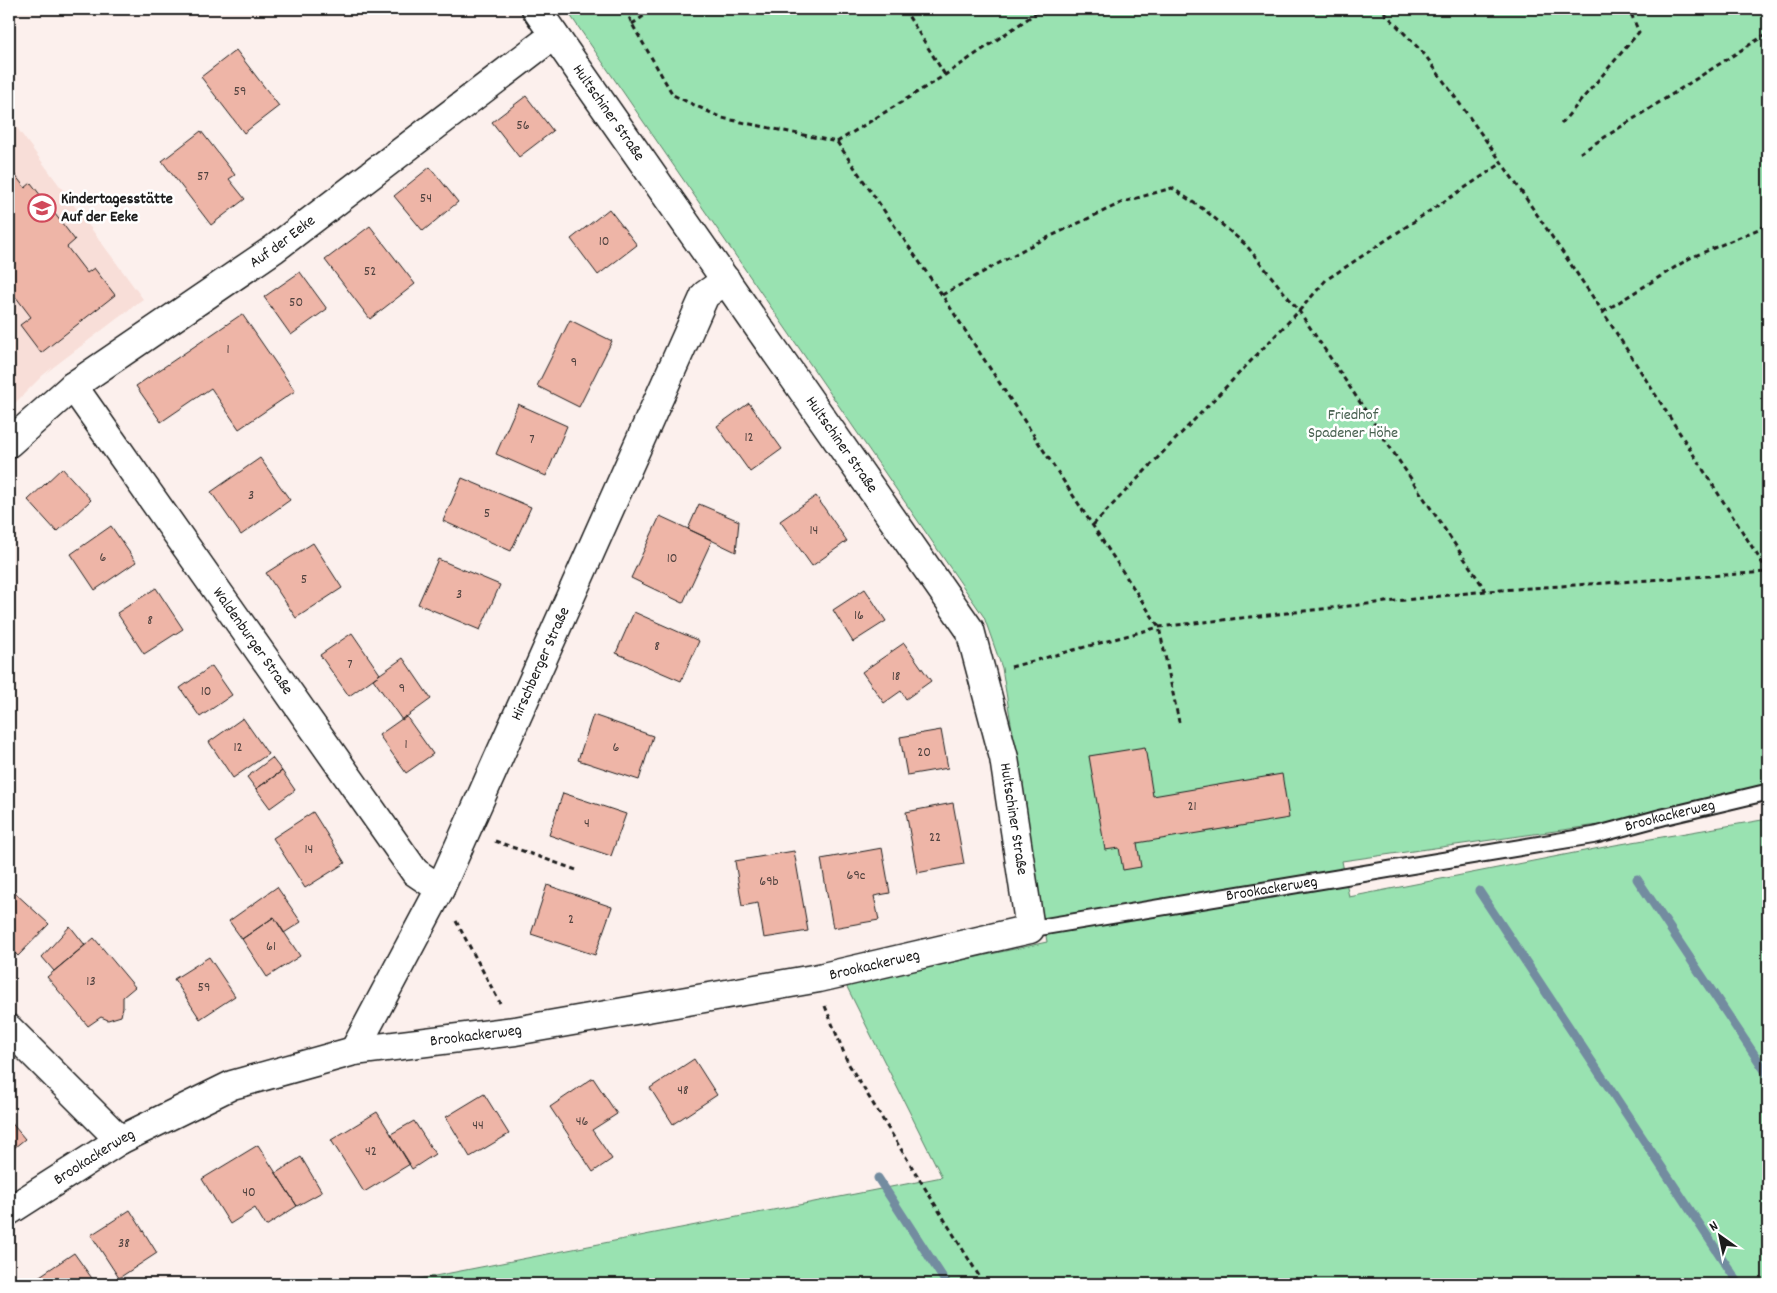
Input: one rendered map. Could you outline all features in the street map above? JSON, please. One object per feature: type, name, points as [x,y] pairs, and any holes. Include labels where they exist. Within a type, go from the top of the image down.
[{"type":"street","name":"Hultschiner Straße","points":[[536,9],[970,630],[1004,758],[1030,929]]},
{"type":"street","name":"Auf der Eeke","points":[[9,443],[73,386],[274,248],[554,35]]},
{"type":"street","name":"Hirschberger Straße","points":[[354,1051],[440,889],[705,295],[726,280]]},
{"type":"street","name":"Waldenburger Straße","points":[[73,386],[415,872],[440,889]]},
{"type":"street","name":"Brookackerweg","points":[[9,1211],[120,1140],[232,1085],[354,1051],[515,1031],[819,978],[1030,929]]},
{"type":"street","points":[[9,1029],[120,1140]]},
{"type":"lane","name":"Brookackerweg","points":[[1030,929],[1596,835],[1768,792]]},
{"type":"path","points":[[626,9],[632,24],[673,95],[722,118],[837,142],[945,76],[1042,9]]},
{"type":"path","points":[[632,24],[654,9]]},
{"type":"path","points":[[904,9],[945,76]]},
{"type":"path","points":[[983,675],[1159,627],[1486,591],[1768,572],[1603,312],[1502,162],[1425,55],[1382,9]]},
{"type":"path","points":[[1561,124],[1639,32],[1629,9]]},
{"type":"path","points":[[1580,153],[1768,33]]},
{"type":"path","points":[[837,142],[942,295],[1159,627],[1179,722]]},
{"type":"path","points":[[1093,525],[1299,311],[1326,280],[1502,162]]},
{"type":"path","points":[[942,295],[1028,247],[1123,202],[1172,188],[1206,211],[1246,245],[1299,311],[1486,591]]},
{"type":"path","points":[[1603,312],[1690,258],[1768,225]]},
{"type":"path","points":[[466,831],[580,871]]},
{"type":"path","points":[[440,889],[515,1031]]},
{"type":"path","points":[[819,978],[826,1011],[848,1063],[984,1284]]},
{"type":"shaded area","name":"Kindertagesstätte Auf der Eeke","points":[[9,117],[143,299],[43,375],[9,409]]},
{"type":"green space","name":"Friedhof Spadener Höhe","points":[[566,9],[1768,9],[1768,784],[1746,791],[1605,824],[1342,861],[1349,897],[1615,845],[1768,819],[1768,1284],[394,1284],[942,1177],[846,985],[1047,942],[1002,668],[984,617]]},
{"type":"building","points":[[236,50],[279,106],[244,133],[201,77]]},
{"type":"building","points":[[526,96],[553,131],[519,157],[492,122]]},
{"type":"building","points":[[201,131],[235,175],[229,179],[245,199],[211,225],[162,161]]},
{"type":"building","points":[[9,167],[25,188],[31,183],[75,240],[67,247],[87,273],[94,268],[115,295],[41,353],[20,325],[31,317],[9,288]]},
{"type":"building","points":[[430,167],[458,202],[423,231],[394,196]]},
{"type":"building","points":[[609,209],[637,245],[598,275],[571,239]]},
{"type":"building","points":[[370,226],[415,284],[370,319],[325,260]]},
{"type":"building","points":[[300,272],[327,309],[291,335],[264,297]]},
{"type":"building","points":[[242,314],[295,391],[239,429],[211,388],[161,422],[136,386]]},
{"type":"building","points":[[570,320],[612,341],[579,407],[537,386]]},
{"type":"building","points":[[749,403],[782,449],[750,472],[717,426]]},
{"type":"building","points":[[518,404],[567,426],[546,476],[496,454]]},
{"type":"building","points":[[260,458],[290,500],[241,535],[211,492]]},
{"type":"building","points":[[62,468],[91,500],[57,532],[28,500]]},
{"type":"building","points":[[462,478],[531,507],[511,551],[443,521]]},
{"type":"building","points":[[816,496],[847,541],[812,566],[780,521]]},
{"type":"building","points":[[699,504],[739,521],[736,552],[688,529]]},
{"type":"building","points":[[660,516],[712,540],[683,603],[631,578]]},
{"type":"building","points":[[111,526],[136,562],[95,590],[71,554]]},
{"type":"building","points":[[313,543],[342,588],[296,618],[266,573]]},
{"type":"building","points":[[438,559],[500,585],[480,630],[418,604]]},
{"type":"building","points":[[156,588],[183,629],[144,654],[117,613]]},
{"type":"building","points":[[865,589],[886,621],[853,642],[833,610]]},
{"type":"building","points":[[634,612],[699,641],[681,681],[616,653]]},
{"type":"building","points":[[352,633],[380,674],[349,696],[320,655]]},
{"type":"building","points":[[904,643],[931,681],[906,699],[901,691],[884,703],[862,672]]},
{"type":"building","points":[[403,658],[431,699],[402,720],[373,679]]},
{"type":"building","points":[[212,666],[232,695],[200,717],[180,688]]},
{"type":"building","points":[[593,715],[653,736],[639,780],[578,760]]},
{"type":"building","points":[[406,716],[433,754],[406,773],[379,735]]},
{"type":"building","points":[[243,718],[268,754],[233,778],[209,742]]},
{"type":"building","points":[[941,730],[948,768],[907,775],[900,737]]},
{"type":"building","points":[[1145,747],[1153,796],[1282,774],[1289,818],[1137,843],[1141,867],[1123,870],[1119,848],[1105,850],[1089,756]]},
{"type":"building","points":[[272,758],[282,771],[256,789],[247,777]]},
{"type":"building","points":[[282,771],[295,790],[270,808],[256,789]]},
{"type":"building","points":[[563,793],[626,814],[611,856],[549,835]]},
{"type":"building","points":[[953,803],[964,864],[917,873],[906,812]]},
{"type":"building","points":[[313,812],[345,863],[305,888],[273,838]]},
{"type":"building","points":[[882,848],[890,893],[874,896],[879,920],[833,928],[821,859]]},
{"type":"building","points":[[794,851],[808,931],[764,938],[758,903],[742,906],[735,861]]},
{"type":"building","points":[[547,885],[612,907],[595,955],[531,934]]},
{"type":"building","points":[[277,887],[301,922],[284,933],[274,917],[242,939],[229,921]]},
{"type":"building","points":[[14,892],[49,924],[18,956],[9,947],[9,897]]},
{"type":"building","points":[[274,917],[300,956],[267,977],[242,939]]},
{"type":"building","points":[[70,926],[85,945],[54,971],[42,957]]},
{"type":"building","points":[[94,938],[135,987],[123,997],[121,1016],[108,1020],[101,1017],[88,1026],[47,977]]},
{"type":"building","points":[[209,957],[235,996],[200,1019],[174,979]]},
{"type":"building","points":[[694,1059],[717,1095],[673,1124],[650,1088]]},
{"type":"building","points":[[593,1078],[617,1114],[592,1130],[612,1159],[593,1172],[550,1107]]},
{"type":"building","points":[[484,1094],[509,1134],[470,1157],[446,1117]]},
{"type":"building","points":[[377,1112],[410,1164],[364,1192],[331,1140]]},
{"type":"building","points":[[9,1120],[25,1139],[9,1152]]},
{"type":"building","points":[[414,1121],[435,1154],[412,1169],[391,1134]]},
{"type":"building","points":[[258,1145],[297,1206],[266,1226],[255,1208],[230,1224],[202,1179]]},
{"type":"building","points":[[301,1157],[322,1192],[297,1206],[276,1173]]},
{"type":"building","points":[[130,1210],[157,1253],[119,1278],[91,1235]]},
{"type":"building","points":[[74,1253],[96,1284],[28,1284]]},
{"type":"waterway","points":[[1637,879],[1768,1075]]},
{"type":"waterway","points":[[1479,891],[1739,1284]]},
{"type":"waterway","points":[[878,1178],[947,1284]]},
{"type":"place","name":"Kindertagesstätte Auf der Eeke","points":[[42,208]]}]
